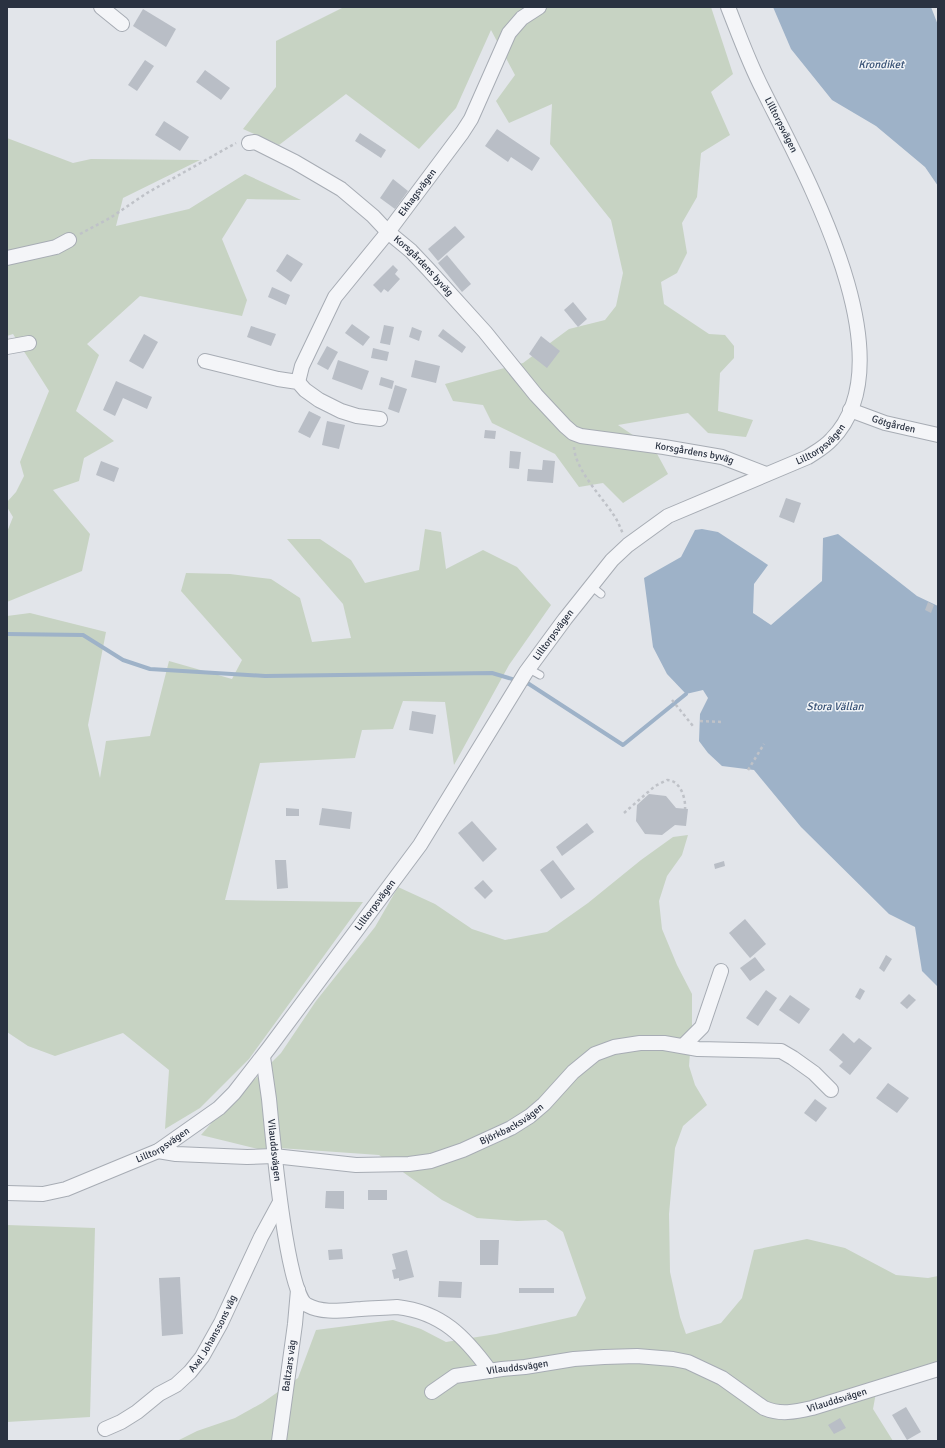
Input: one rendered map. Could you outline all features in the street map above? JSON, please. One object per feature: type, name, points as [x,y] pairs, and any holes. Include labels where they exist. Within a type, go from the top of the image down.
[{"type":"street","points":[[101,7],[122,24]]},
{"type":"street","name":"Ekhagsvägen","points":[[298,382],[302,366],[335,297],[388,232],[462,133],[471,119],[509,33],[518,21],[539,7]]},
{"type":"street","name":"Lilltorpsvägen","points":[[7,1193],[43,1194],[66,1189],[158,1151],[219,1108],[234,1093],[263,1057],[420,845],[534,672],[596,590],[612,560],[628,545],[668,516],[808,457],[823,447],[839,431],[857,392],[859,378],[860,346],[844,273],[825,216],[795,151],[748,58],[728,7]]},
{"type":"street","name":"Korsgårdens byväg","points":[[249,143],[255,142],[295,162],[341,189],[373,216],[428,269],[485,332],[536,395],[565,426],[573,432],[581,436],[664,447],[722,457],[766,474]]},
{"type":"street","points":[[7,258],[56,247],[69,240]]},
{"type":"street","points":[[7,347],[29,343]]},
{"type":"street","points":[[205,361],[278,379],[298,382],[315,398],[341,411],[357,416],[380,419]]},
{"type":"street","name":"Götgården","points":[[850,410],[885,423],[938,435]]},
{"type":"street","points":[[683,1046],[702,1027],[721,971]]},
{"type":"street","name":"Björkbacksvägen","points":[[158,1151],[176,1154],[246,1157],[274,1156],[356,1166],[409,1164],[431,1161],[463,1150],[511,1128],[530,1116],[544,1104],[573,1072],[595,1054],[614,1047],[640,1043],[664,1043],[698,1049],[781,1051],[814,1073],[831,1090]]},
{"type":"street","name":"Vilauddsvägen","points":[[263,1057],[280,1202],[298,1290],[302,1300],[307,1305],[322,1310],[397,1307],[430,1315],[454,1330],[476,1353],[490,1371],[604,1357],[637,1356],[673,1359],[688,1362],[722,1378],[764,1408],[770,1411],[783,1413],[812,1408],[938,1369]]},
{"type":"street","name":"Axel Johanssons väg","points":[[105,1429],[121,1422],[137,1412],[159,1394],[176,1385],[202,1358],[221,1322],[261,1237],[280,1202]]},
{"type":"street","name":"Baltzars väg","points":[[279,1441],[295,1324],[298,1290]]},
{"type":"street","points":[[432,1392],[455,1376],[490,1371]]},
{"type":"path","points":[[69,240],[110,218],[147,192],[236,143],[249,143]]},
{"type":"path","points":[[573,432],[574,453],[588,482],[614,515],[628,545]]},
{"type":"path","points":[[672,700],[693,726]]},
{"type":"path","points":[[700,721],[722,722]]},
{"type":"path","points":[[748,770],[764,744]]},
{"type":"path","points":[[624,813],[655,786],[667,780],[675,783],[680,788],[684,796],[685,809]]},
{"type":"green space","points":[[344,7],[711,7],[733,74],[711,92],[730,135],[701,153],[697,197],[682,223],[687,253],[677,273],[661,282],[664,304],[709,334],[725,335],[734,346],[734,358],[720,373],[718,411],[753,420],[746,437],[708,433],[688,413],[618,425],[655,450],[668,474],[623,503],[603,483],[579,487],[555,454],[492,423],[483,405],[453,401],[445,384],[523,363],[569,329],[605,320],[616,306],[623,273],[611,220],[550,144],[552,104],[509,123],[496,101],[515,75],[491,30],[456,108],[419,149],[346,94],[279,145],[243,129],[276,87],[276,41]]},
{"type":"green space","points":[[7,138],[73,163],[91,159],[200,160],[123,198],[116,226],[189,209],[245,174],[301,200],[247,199],[222,239],[247,300],[242,316],[140,296],[87,344],[99,355],[76,411],[114,441],[84,458],[79,481],[53,490],[90,534],[82,571],[7,602],[7,532],[13,517],[7,507],[7,502],[16,492],[24,476],[20,462],[49,391],[13,334],[7,336]]},
{"type":"green space","points":[[425,529],[441,532],[446,569],[483,550],[517,567],[551,605],[509,665],[454,765],[445,702],[403,701],[393,729],[362,730],[355,758],[260,763],[225,900],[363,902],[249,1059],[200,1108],[165,1129],[169,1070],[123,1033],[55,1056],[28,1046],[7,1032],[7,616],[30,613],[106,632],[88,725],[100,778],[106,741],[150,736],[169,661],[232,679],[242,660],[181,591],[186,573],[230,574],[271,579],[300,598],[312,642],[351,638],[343,604],[287,539],[320,539],[351,560],[365,583],[419,570]]},
{"type":"green space","points":[[688,835],[682,855],[667,876],[659,901],[662,929],[677,965],[692,994],[692,1026],[689,1066],[695,1085],[707,1105],[683,1126],[675,1148],[669,1214],[670,1272],[680,1317],[686,1334],[721,1323],[742,1298],[754,1250],[807,1239],[845,1248],[896,1275],[928,1278],[938,1276],[938,1361],[877,1387],[873,1409],[893,1441],[177,1441],[197,1431],[235,1418],[262,1403],[298,1378],[316,1330],[393,1320],[421,1329],[446,1342],[496,1334],[576,1316],[586,1298],[563,1232],[546,1220],[517,1221],[477,1218],[442,1200],[379,1155],[279,1148],[258,1149],[201,1135],[281,1053],[316,1001],[375,927],[398,887],[435,904],[472,929],[505,940],[547,932],[588,903],[641,860],[673,837]]},
{"type":"green space","points":[[7,1225],[95,1228],[90,1417],[7,1422]]},
{"type":"water","name":"Krondiket","points":[[773,7],[931,7],[938,25],[938,186],[925,167],[876,126],[832,100],[791,49]]},
{"type":"water","name":"Stora Vällan","points":[[702,529],[718,532],[768,565],[754,584],[753,613],[771,625],[822,581],[823,538],[838,534],[917,596],[938,606],[938,987],[922,971],[915,927],[889,914],[801,827],[754,770],[722,766],[708,753],[699,741],[700,714],[708,698],[703,690],[686,694],[667,674],[653,647],[644,578],[681,557],[695,530]]},
{"type":"building","points":[[143,9],[176,29],[166,47],[133,26]]},
{"type":"building","points":[[145,60],[154,66],[137,91],[128,85]]},
{"type":"building","points":[[205,70],[230,88],[221,100],[196,82]]},
{"type":"building","points":[[164,121],[189,137],[180,151],[155,135]]},
{"type":"building","points":[[497,129],[540,158],[532,171],[511,157],[508,162],[485,146]]},
{"type":"building","points":[[360,133],[386,150],[381,158],[355,141]]},
{"type":"building","points":[[393,179],[408,191],[395,209],[380,198]]},
{"type":"building","points":[[455,226],[465,237],[438,261],[428,249]]},
{"type":"building","points":[[287,254],[303,264],[291,282],[276,271]]},
{"type":"building","points":[[447,255],[471,284],[462,292],[438,263]]},
{"type":"building","points":[[393,265],[398,270],[395,274],[400,279],[388,292],[384,289],[381,293],[373,285]]},
{"type":"building","points":[[272,287],[290,295],[286,305],[268,297]]},
{"type":"building","points":[[573,302],[587,319],[578,327],[564,310]]},
{"type":"building","points":[[352,324],[370,337],[363,346],[345,333]]},
{"type":"building","points":[[384,325],[394,327],[390,345],[380,343]]},
{"type":"building","points":[[251,326],[276,334],[271,346],[247,337]]},
{"type":"building","points":[[412,327],[422,331],[419,341],[409,337]]},
{"type":"building","points":[[443,329],[466,347],[462,353],[438,336]]},
{"type":"building","points":[[144,334],[158,342],[143,369],[129,361]]},
{"type":"building","points":[[541,336],[560,351],[547,368],[529,354]]},
{"type":"building","points":[[327,346],[338,352],[328,370],[317,364]]},
{"type":"building","points":[[373,348],[389,352],[387,361],[371,358]]},
{"type":"building","points":[[338,360],[369,371],[362,390],[332,379]]},
{"type":"building","points":[[415,360],[440,366],[436,383],[411,377]]},
{"type":"building","points":[[381,377],[394,381],[392,389],[379,385]]},
{"type":"building","points":[[116,381],[152,397],[147,409],[123,398],[115,416],[103,410]]},
{"type":"building","points":[[395,385],[407,389],[399,413],[388,409]]},
{"type":"building","points":[[309,411],[321,417],[310,438],[298,432]]},
{"type":"building","points":[[327,421],[345,425],[339,449],[322,445]]},
{"type":"building","points":[[485,430],[496,431],[495,439],[484,438]]},
{"type":"building","points":[[510,451],[521,452],[519,469],[509,468]]},
{"type":"building","points":[[543,460],[555,461],[553,483],[527,481],[528,469],[542,470]]},
{"type":"building","points":[[101,461],[119,468],[114,482],[96,475]]},
{"type":"building","points":[[786,498],[801,503],[794,523],[779,517]]},
{"type":"building","points":[[928,602],[934,605],[931,613],[925,610]]},
{"type":"building","points":[[412,711],[436,715],[433,734],[409,730]]},
{"type":"building","points":[[649,794],[666,796],[676,808],[688,809],[686,826],[675,825],[662,835],[645,834],[636,821],[637,805]]},
{"type":"building","points":[[286,808],[299,809],[299,816],[286,816]]},
{"type":"building","points":[[322,808],[352,812],[350,829],[319,825]]},
{"type":"building","points":[[472,821],[497,849],[483,862],[458,833]]},
{"type":"building","points":[[587,823],[594,832],[562,856],[556,847]]},
{"type":"building","points":[[275,860],[286,860],[288,888],[277,889]]},
{"type":"building","points":[[553,860],[575,889],[561,899],[540,870]]},
{"type":"building","points":[[724,861],[725,866],[715,869],[714,864]]},
{"type":"building","points":[[483,880],[493,891],[485,899],[474,888]]},
{"type":"building","points":[[745,919],[766,944],[750,958],[729,933]]},
{"type":"building","points":[[886,955],[892,959],[884,972],[879,968]]},
{"type":"building","points":[[755,957],[765,970],[750,981],[740,968]]},
{"type":"building","points":[[860,988],[865,991],[860,1000],[855,997]]},
{"type":"building","points":[[766,990],[777,998],[758,1026],[746,1018]]},
{"type":"building","points":[[909,994],[916,1000],[907,1009],[900,1003]]},
{"type":"building","points":[[790,995],[810,1009],[799,1024],[779,1010]]},
{"type":"building","points":[[843,1033],[854,1043],[859,1038],[872,1048],[850,1075],[839,1066],[843,1062],[829,1050]]},
{"type":"building","points":[[888,1083],[909,1098],[897,1113],[876,1098]]},
{"type":"building","points":[[815,1099],[827,1108],[816,1122],[804,1113]]},
{"type":"building","points":[[368,1190],[387,1190],[387,1200],[368,1200]]},
{"type":"building","points":[[326,1191],[344,1191],[344,1209],[325,1208]]},
{"type":"building","points":[[480,1240],[499,1240],[498,1265],[480,1265]]},
{"type":"building","points":[[342,1249],[343,1259],[329,1260],[328,1250]]},
{"type":"building","points":[[407,1250],[414,1277],[399,1281],[399,1278],[394,1279],[392,1270],[396,1269],[392,1254]]},
{"type":"building","points":[[180,1277],[183,1334],[162,1336],[159,1278]]},
{"type":"building","points":[[439,1281],[462,1282],[461,1298],[438,1297]]},
{"type":"building","points":[[519,1288],[554,1288],[554,1293],[519,1293]]},
{"type":"building","points":[[906,1407],[921,1432],[907,1440],[892,1415]]},
{"type":"building","points":[[840,1418],[846,1428],[834,1434],[828,1425]]},
{"type":"waterway","points":[[7,634],[83,635],[123,660],[150,669],[265,676],[492,673],[529,684],[623,745],[686,694]]}]
